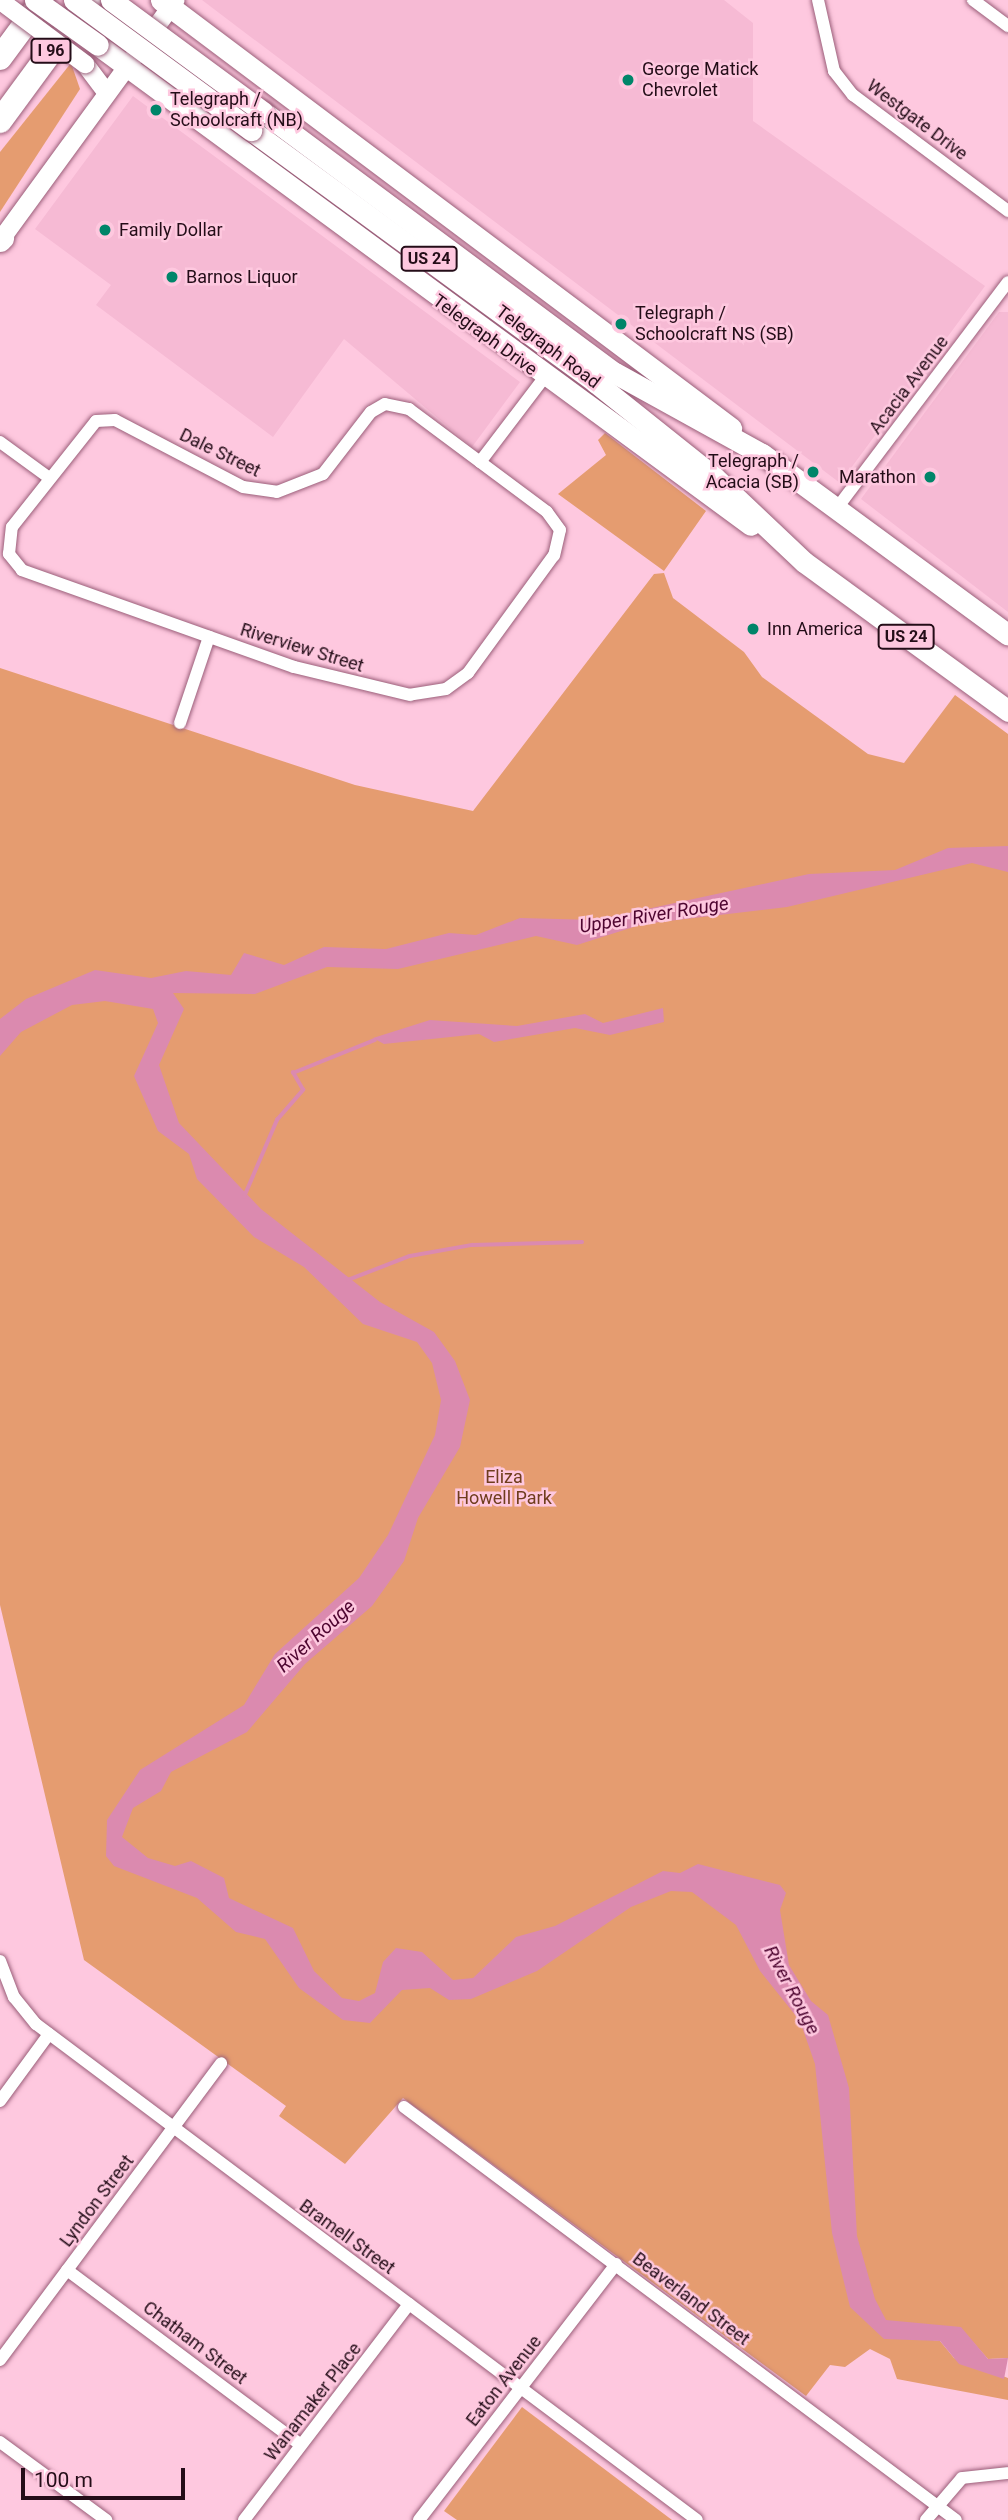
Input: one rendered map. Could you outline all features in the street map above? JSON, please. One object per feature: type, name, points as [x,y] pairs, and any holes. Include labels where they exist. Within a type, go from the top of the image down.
[{"type":"highway","name":"I 96","points":[[0,58],[43,0]]},
{"type":"highway","name":"I 96","points":[[0,121],[89,0]]},
{"type":"main road","name":"Telegraph Drive","points":[[35,0],[544,378],[804,562]]},
{"type":"main road","name":"Telegraph Road","points":[[74,0],[595,382],[714,477],[804,562],[1008,711]]},
{"type":"main road","name":"Telegraph Road","points":[[111,0],[615,373],[762,454],[1008,635]]},
{"type":"main road","points":[[1,1],[85,64],[107,93]]},
{"type":"main road","points":[[1,240],[127,67],[169,2],[237,58],[642,356],[762,454]]},
{"type":"main road","points":[[184,113],[177,92],[191,66],[213,54],[237,58]]},
{"type":"street","name":"Westgate Drive","points":[[818,0],[834,71],[853,95],[1008,211]]},
{"type":"street","points":[[973,0],[1008,26]]},
{"type":"street","name":"Acacia Avenue","points":[[837,508],[1004,296],[1008,282]]},
{"type":"street","points":[[480,462],[544,378]]},
{"type":"street","name":"Dale Street","points":[[48,477],[86,427],[109,419],[243,487],[289,491],[323,474],[371,412],[390,404],[409,409],[480,462]]},
{"type":"street","points":[[0,442],[48,477]]},
{"type":"street","name":"Riverview Street","points":[[48,477],[8,536],[15,564],[209,637],[395,692],[433,693],[458,682],[560,544],[553,517],[480,462]]},
{"type":"street","points":[[180,723],[209,637]]},
{"type":"street","name":"Bramell Street","points":[[0,1961],[14,1997],[49,2034],[172,2129],[697,2520]]},
{"type":"street","points":[[0,2101],[49,2034]]},
{"type":"street","name":"Lyndon Street","points":[[0,2360],[221,2063]]},
{"type":"street","name":"Beaverland Street","points":[[404,2107],[956,2520]]},
{"type":"street","name":"Eaton Avenue","points":[[419,2520],[616,2264]]},
{"type":"street","name":"Chatham Street","points":[[67,2270],[301,2445]]},
{"type":"street","name":"Wanamaker Place","points":[[244,2520],[408,2304]]},
{"type":"street","points":[[0,2442],[106,2520]]},
{"type":"street","points":[[926,2520],[962,2478],[1008,2473]]},
{"type":"shaded area","points":[[202,0],[724,0],[753,23],[753,121],[985,286],[840,483]]},
{"type":"shaded area","points":[[133,96],[520,382],[472,447],[344,339],[273,437],[96,305],[111,285],[35,229]]},
{"type":"shaded area","points":[[999,312],[1008,312],[1008,612],[861,499]]},
{"type":"green space","points":[[71,63],[80,89],[0,212],[0,152]]},
{"type":"green space","points":[[605,433],[706,511],[664,571],[558,494],[606,455],[598,440]]},
{"type":"green space","name":"Eliza Howell Park","points":[[664,573],[673,598],[744,652],[762,677],[868,754],[904,763],[955,695],[1008,734],[1008,2358],[988,2359],[964,2332],[917,2338],[940,2341],[954,2358],[1008,2378],[1008,2400],[897,2379],[890,2359],[870,2349],[845,2367],[830,2365],[806,2396],[403,2098],[345,2164],[279,2116],[286,2106],[84,1960],[0,1605],[0,668],[355,785],[473,811],[654,574]]},
{"type":"green space","points":[[522,2407],[672,2520],[457,2520],[444,2511]]},
{"type":"water","points":[[1008,846],[1008,872],[972,863],[787,907],[643,924],[577,945],[536,936],[398,969],[327,967],[255,994],[173,993],[184,1009],[159,1065],[179,1123],[261,1209],[380,1302],[434,1332],[455,1361],[470,1400],[460,1447],[418,1518],[404,1561],[372,1606],[305,1664],[247,1732],[171,1772],[161,1791],[133,1808],[122,1837],[148,1858],[175,1866],[191,1861],[224,1878],[229,1898],[293,1928],[314,1971],[342,1998],[359,2001],[375,1993],[383,1962],[396,1948],[422,1952],[453,1980],[473,1978],[516,1937],[555,1926],[663,1871],[680,1873],[698,1864],[780,1885],[786,1893],[780,1910],[789,1965],[811,2001],[828,2015],[849,2088],[857,2236],[875,2299],[886,2320],[961,2327],[988,2359],[1008,2358],[1004,2379],[959,2364],[940,2341],[884,2339],[850,2307],[832,2233],[815,2064],[800,2021],[760,1971],[736,1925],[692,1892],[671,1891],[631,1907],[537,1971],[471,1999],[449,2000],[430,1988],[402,1990],[370,2023],[343,2020],[299,1988],[265,1939],[236,1932],[197,1898],[114,1866],[106,1856],[107,1820],[140,1770],[244,1705],[275,1654],[359,1578],[388,1535],[435,1435],[441,1400],[432,1363],[417,1342],[363,1324],[304,1267],[254,1237],[197,1179],[189,1154],[158,1131],[134,1076],[158,1023],[153,1009],[105,1001],[72,1005],[21,1032],[0,1056],[0,1019],[26,999],[95,970],[151,978],[186,971],[231,975],[244,953],[284,965],[324,947],[386,949],[449,933],[476,935],[520,918],[596,920],[809,874],[895,870],[948,848]]},
{"type":"water","points":[[663,1008],[664,1022],[610,1035],[575,1028],[494,1042],[479,1034],[384,1044],[373,1038],[430,1020],[517,1026],[585,1014],[603,1023]]},
{"type":"waterway","points":[[244,1197],[277,1120],[303,1090],[293,1073],[375,1040]]},
{"type":"waterway","points":[[348,1280],[410,1256],[472,1245],[582,1242]]},
{"type":"place","name":"George Matick Chevrolet","points":[[628,80]]},
{"type":"place","name":"Telegraph / Schoolcraft (NB)","points":[[156,110]]},
{"type":"place","name":"Family Dollar","points":[[105,230]]},
{"type":"place","name":"Barnos Liquor","points":[[172,277]]},
{"type":"place","name":"Telegraph / Schoolcraft NS (SB)","points":[[621,324]]},
{"type":"place","name":"Telegraph / Acacia (SB)","points":[[813,472]]},
{"type":"place","name":"Marathon","points":[[930,477]]},
{"type":"place","name":"Inn America","points":[[753,629]]},
{"type":"water label","name":"Upper River Rouge","points":[[654,915]]},
{"type":"water label","name":"River Rouge","points":[[316,1636]]},
{"type":"water label","name":"River Rouge","points":[[792,1990]]}]
